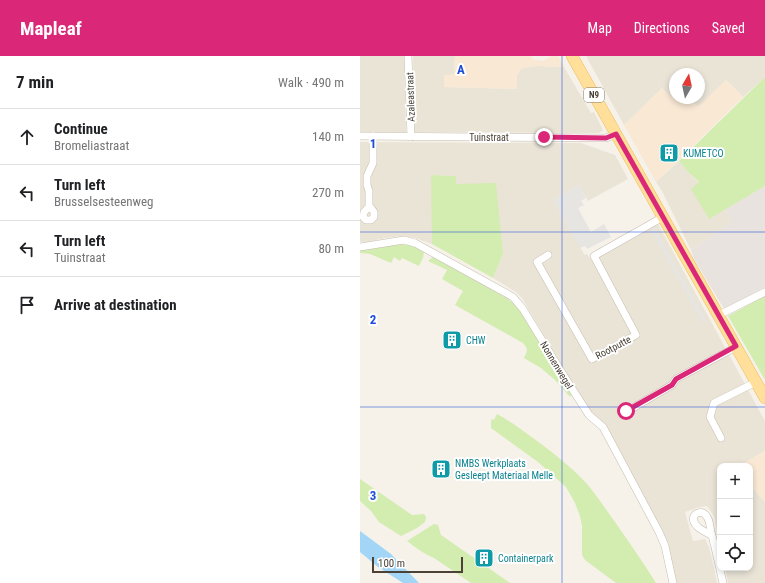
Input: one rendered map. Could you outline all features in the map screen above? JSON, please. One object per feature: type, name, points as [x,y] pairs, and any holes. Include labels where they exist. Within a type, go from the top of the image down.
[{"type":"main road","name":"N9","points":[[572,56],[765,398]]},
{"type":"street","name":"Azaleastraat","points":[[408,56],[411,137]]},
{"type":"street","name":"Tuinstraat","points":[[360,136],[606,138],[616,134]]},
{"type":"street","points":[[369,208],[367,176],[373,163],[373,136]]},
{"type":"street","name":"Rootputte","points":[[548,256],[537,262],[592,359],[636,335],[594,256],[663,217]]},
{"type":"street","name":"Nonnenwegel","points":[[360,247],[404,240],[415,243],[512,297],[523,309],[562,374],[589,415],[603,427],[659,532],[673,583]]},
{"type":"street","points":[[718,316],[765,292]]},
{"type":"street","points":[[626,412],[672,385],[676,379],[736,346]]},
{"type":"street","points":[[721,438],[710,417],[714,403],[756,382]]},
{"type":"street","points":[[712,536],[723,583]]},
{"type":"shaded area","points":[[360,56],[404,56],[406,132],[360,132]]},
{"type":"shaded area","points":[[413,56],[455,56],[454,75],[444,87],[517,89],[517,75],[523,68],[537,66],[564,67],[591,113],[594,112],[603,130],[599,133],[415,132]]},
{"type":"shaded area","points":[[455,56],[530,56],[532,59],[543,61],[552,56],[558,56],[564,67],[537,66],[523,68],[517,75],[517,89],[444,87],[444,75],[454,74]]},
{"type":"shaded area","points":[[586,56],[765,56],[765,77],[743,97],[726,80],[705,100],[705,68],[669,68],[669,95],[662,88],[624,125]]},
{"type":"shaded area","points":[[726,80],[743,97],[656,182],[624,125],[662,88],[669,95],[669,104],[695,104],[698,107],[701,104],[705,104],[705,100]]},
{"type":"shaded area","points":[[360,142],[581,143],[615,155],[628,179],[588,201],[579,185],[553,200],[584,254],[587,254],[592,261],[658,224],[765,421],[765,451],[744,463],[717,463],[717,531],[714,516],[707,506],[685,512],[693,541],[705,539],[709,547],[717,583],[675,583],[665,538],[604,425],[589,412],[522,298],[516,292],[493,278],[503,254],[456,184],[456,176],[432,175],[432,244],[415,238],[401,236],[360,242]]},
{"type":"shaded area","points":[[679,161],[699,183],[709,218],[725,209],[732,222],[691,250],[662,191],[656,182]]},
{"type":"shaded area","points":[[579,185],[586,198],[581,201],[584,205],[578,208],[591,232],[604,224],[611,237],[587,249],[585,246],[580,248],[553,200]]},
{"type":"shaded area","points":[[765,186],[765,287],[725,308],[721,304],[694,259],[691,250],[732,222],[725,209]]},
{"type":"shaded area","points":[[654,227],[707,321],[703,323],[650,229]]},
{"type":"shaded area","points":[[765,451],[764,501],[753,488],[753,463],[744,463]]},
{"type":"shaded area","points":[[753,488],[764,501],[765,500],[765,583],[728,583],[726,571],[753,571]]},
{"type":"green space","points":[[765,77],[765,186],[709,219],[691,189],[699,182],[679,161]]},
{"type":"green space","points":[[431,175],[456,176],[456,184],[496,183],[503,254],[493,278],[432,244]]},
{"type":"green space","points":[[395,244],[410,245],[424,252],[419,266],[402,258],[400,261],[394,257],[391,263],[370,254],[360,253],[360,250]]},
{"type":"green space","points":[[433,257],[508,299],[514,304],[522,313],[572,394],[570,397],[556,381],[541,368],[524,358],[527,350],[523,343],[455,305],[463,291],[442,279],[447,270],[428,261]]},
{"type":"green space","points":[[765,296],[765,380],[728,316]]},
{"type":"green space","points":[[497,414],[515,425],[547,449],[582,478],[599,499],[656,583],[616,583],[585,560],[582,555],[582,526],[580,516],[566,487],[538,462],[491,428],[491,421],[492,419],[494,420]]},
{"type":"green space","points":[[360,479],[412,515],[424,514],[426,517],[425,522],[401,536],[379,522],[371,511],[360,501]]},
{"type":"green space","points":[[434,524],[438,525],[441,535],[510,583],[471,583],[407,541]]},
{"type":"water","points":[[360,531],[391,554],[419,583],[403,583],[378,567],[360,552]]},
{"type":"place","name":"KUMETCO","points":[[669,153]]},
{"type":"place","name":"CHW","points":[[452,340]]},
{"type":"place","name":"NMBS Werkplaats Gesleept Materiaal Melle","points":[[441,469]]},
{"type":"place","name":"Containerpark","points":[[484,558]]},
{"type":"route","points":[[544,137],[606,138],[616,134],[736,346],[676,379],[672,385],[626,411]]}]
